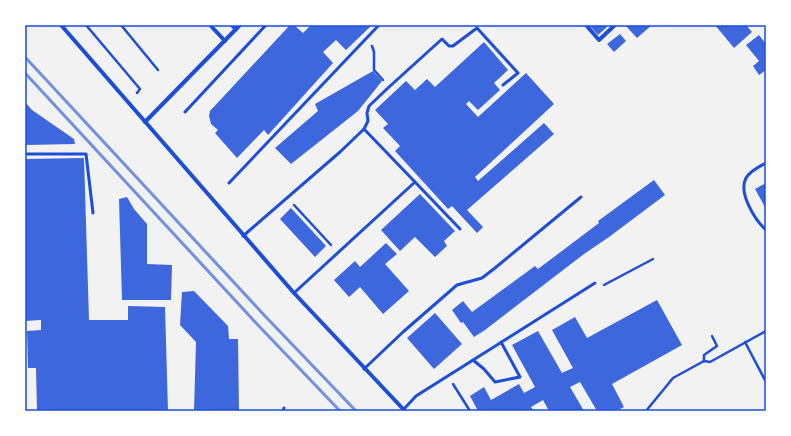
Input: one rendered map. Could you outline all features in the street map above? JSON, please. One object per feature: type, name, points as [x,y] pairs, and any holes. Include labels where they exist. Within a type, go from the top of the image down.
[{"type":"street","points":[[61,25],[243,236],[364,369],[404,410]]},
{"type":"street","points":[[210,25],[225,41]]},
{"type":"street","points":[[145,122],[240,25]]},
{"type":"street","points":[[586,25],[599,40],[615,25]]},
{"type":"lane","points":[[231,25],[236,30]]},
{"type":"lane","points":[[184,112],[266,25]]},
{"type":"lane","points":[[229,183],[380,25]]},
{"type":"lane","points":[[243,236],[340,152],[364,129],[368,121],[367,113],[369,106],[442,39],[449,46],[453,46],[477,28],[518,72],[503,85]]},
{"type":"lane","points":[[364,129],[460,229]]},
{"type":"lane","points":[[25,154],[86,154],[93,214]]},
{"type":"lane","points":[[766,163],[746,177],[744,188],[749,207],[766,230]]},
{"type":"lane","points":[[294,293],[415,182]]},
{"type":"lane","points":[[364,369],[403,332],[457,285],[482,278],[581,197]]},
{"type":"lane","points":[[404,410],[416,396],[595,283]]},
{"type":"lane","points":[[473,360],[484,369],[495,382],[520,377],[501,342]]},
{"type":"path","points":[[86,25],[140,89],[137,93]]},
{"type":"path","points":[[121,25],[158,70]]},
{"type":"path","points":[[368,37],[374,52],[375,72]]},
{"type":"path","points":[[287,197],[335,250]]},
{"type":"path","points":[[595,283],[605,285],[653,259]]},
{"type":"path","points":[[646,411],[673,378],[704,361],[710,362],[766,331]]},
{"type":"path","points":[[704,361],[704,355],[718,346],[712,336]]},
{"type":"path","points":[[746,342],[766,382]]},
{"type":"path","points":[[448,376],[470,411]]},
{"type":"building","points":[[290,25],[294,25],[303,33],[311,25],[372,25],[346,50],[336,40],[323,52],[333,63],[268,135],[264,130],[237,158],[215,133],[218,130],[211,124],[209,116],[210,111]]},
{"type":"building","points":[[589,25],[605,25],[607,27],[598,35]]},
{"type":"building","points":[[625,25],[652,25],[637,38]]},
{"type":"building","points":[[715,25],[746,25],[752,32],[734,48]]},
{"type":"building","points":[[620,34],[626,41],[614,52],[607,44]]},
{"type":"building","points":[[759,35],[766,44],[766,70],[759,75],[753,66],[759,61],[746,45]]},
{"type":"building","points":[[484,42],[508,70],[494,83],[500,90],[478,110],[469,101],[466,104],[478,117],[526,73],[554,104],[475,177],[478,181],[544,123],[554,134],[467,210],[483,227],[477,233],[452,206],[448,209],[395,151],[400,146],[383,128],[388,124],[375,110],[406,81],[415,90],[427,79],[435,87]]},
{"type":"building","points":[[373,71],[382,81],[358,111],[291,164],[275,148],[318,111],[315,104]]},
{"type":"building","points":[[25,102],[32,110],[74,139],[75,144],[25,145]]},
{"type":"building","points":[[84,158],[89,320],[128,320],[128,306],[165,307],[168,411],[37,411],[36,368],[28,368],[27,331],[41,330],[41,320],[25,321],[25,159]]},
{"type":"building","points":[[654,180],[665,195],[584,254],[485,330],[474,337],[463,322],[461,323],[452,310],[463,301],[472,312],[535,266],[538,269],[599,223],[598,221]]},
{"type":"building","points":[[766,183],[766,209],[755,189]]},
{"type":"building","points":[[420,194],[455,231],[444,241],[447,246],[435,257],[415,237],[400,251],[381,230]]},
{"type":"building","points":[[127,197],[134,209],[147,224],[147,264],[172,265],[171,300],[122,300],[119,199]]},
{"type":"building","points":[[291,208],[326,246],[315,257],[280,219]]},
{"type":"building","points":[[386,243],[397,254],[385,264],[409,291],[383,314],[360,287],[349,297],[334,280],[355,261],[360,267]]},
{"type":"building","points":[[194,291],[228,326],[229,339],[238,339],[239,411],[194,411],[196,342],[180,325],[182,292]]},
{"type":"building","points":[[657,300],[682,345],[612,384],[624,407],[616,411],[597,411],[580,382],[570,387],[584,411],[549,411],[543,400],[531,407],[534,411],[478,411],[470,396],[484,387],[491,400],[519,384],[524,393],[535,387],[512,345],[538,331],[562,373],[573,368],[552,330],[575,317],[587,338]]},
{"type":"building","points":[[435,313],[462,344],[434,369],[407,338]]},
{"type":"railway","points":[[25,57],[265,316],[356,411]]},
{"type":"railway","points":[[25,73],[257,324],[340,411]]}]
